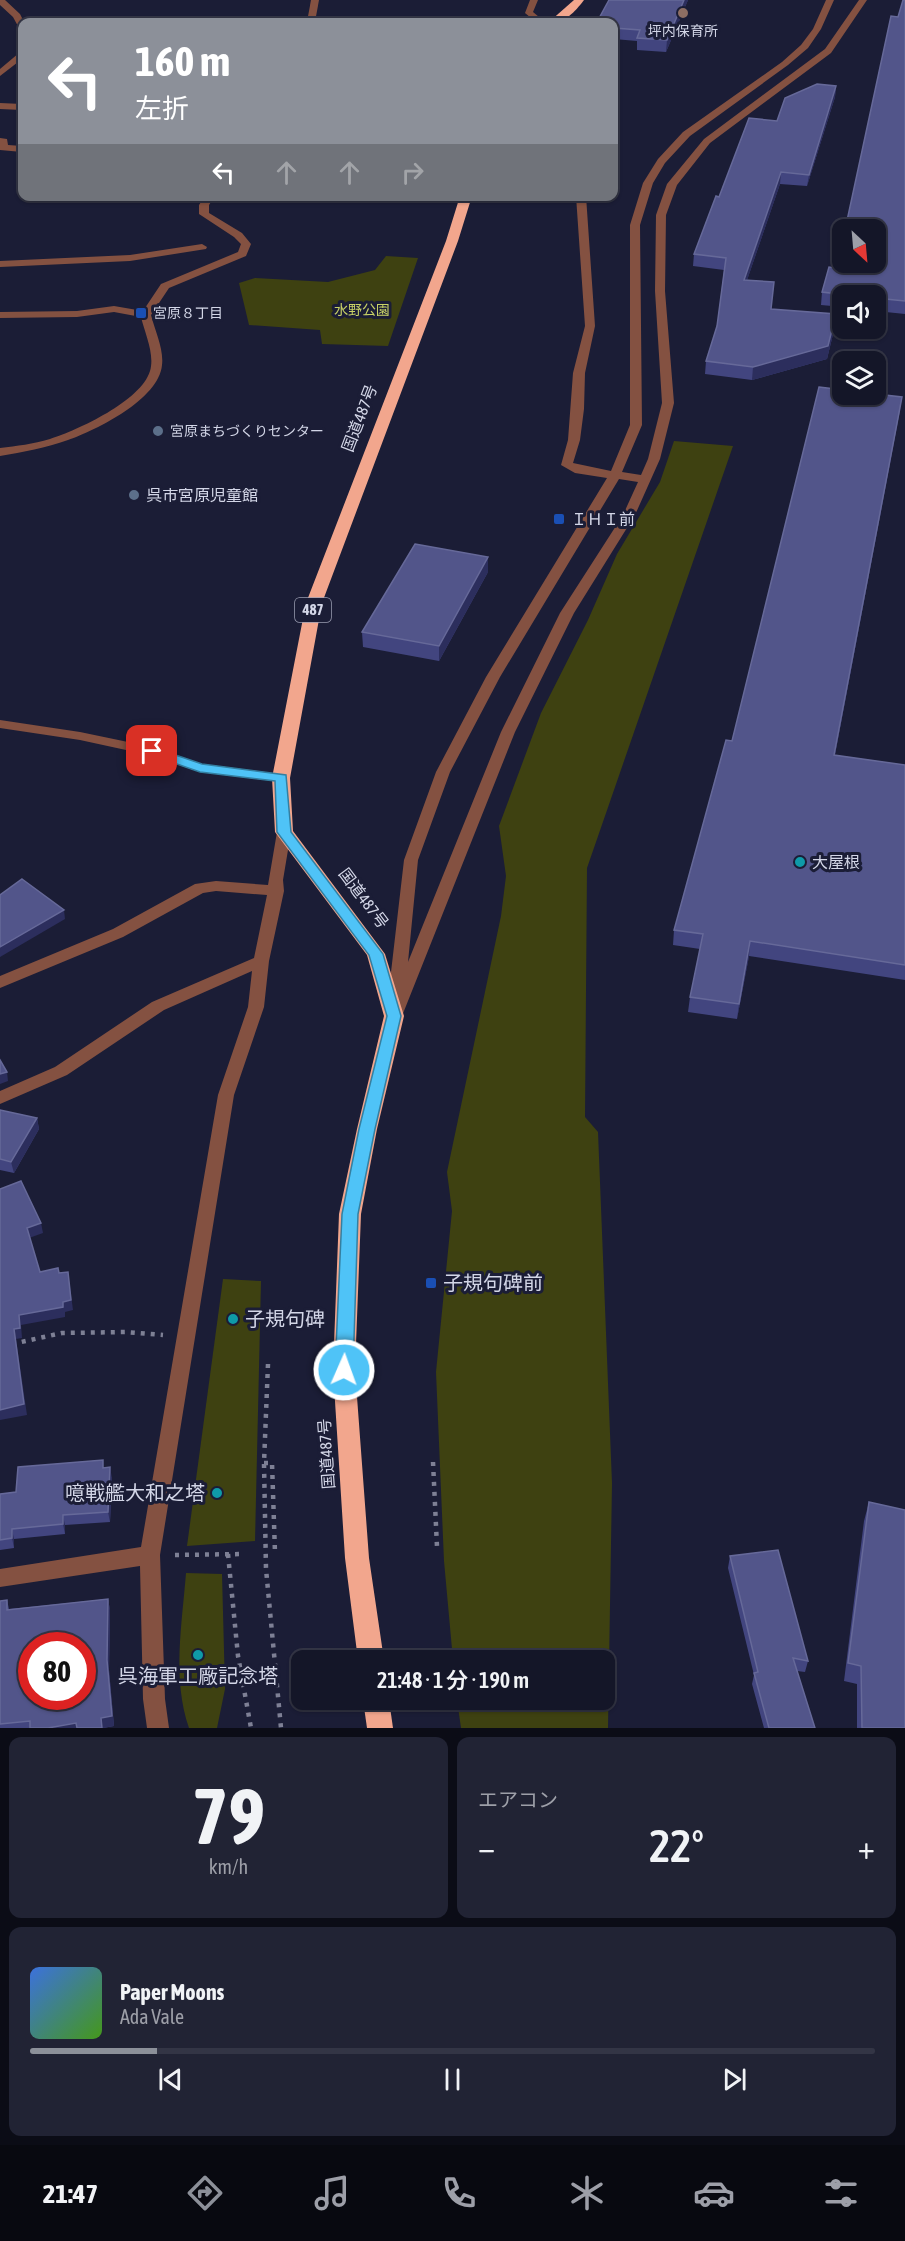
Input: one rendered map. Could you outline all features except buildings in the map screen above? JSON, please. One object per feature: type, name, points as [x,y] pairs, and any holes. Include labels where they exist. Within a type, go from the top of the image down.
[{"type":"highway","points":[[560,18],[579,0]]},
{"type":"highway","name":"国道487号","points":[[370,1650],[357,1558],[344,1370],[350,1214],[367,1129],[394,1016],[376,954],[284,832],[281,778],[314,603],[452,241],[464,201]]},
{"type":"highway","points":[[377,1710],[380,1728]]},
{"type":"street","points":[[0,0],[18,18]]},
{"type":"street","points":[[312,18],[315,0]]},
{"type":"street","points":[[534,0],[529,13],[536,18]]},
{"type":"street","points":[[394,1016],[411,860],[443,772],[493,677],[615,475],[636,425],[635,225],[642,198],[651,177],[667,153],[689,131],[804,46],[815,33],[830,0]]},
{"type":"street","points":[[394,1016],[508,732],[567,613],[629,514],[654,459],[668,403],[660,291],[661,215],[672,184],[707,141],[828,51],[863,0]]},
{"type":"street","points":[[0,73],[18,58]]},
{"type":"street","points":[[0,106],[18,107]]},
{"type":"street","points":[[0,141],[4,141],[3,148],[18,149]]},
{"type":"street","points":[[0,452],[38,446],[92,428],[138,396],[153,380],[158,362],[146,315],[165,286],[242,254],[246,244],[238,235],[204,214],[204,205],[207,201]]},
{"type":"street","points":[[581,201],[590,326],[579,373],[574,440],[567,465],[579,470],[645,479]]},
{"type":"street","points":[[0,264],[130,258],[202,247]]},
{"type":"street","points":[[0,315],[77,314],[114,309],[146,315]]},
{"type":"street","points":[[0,724],[80,736],[152,751],[200,768],[281,778]]},
{"type":"street","points":[[158,1728],[154,1699],[150,1555],[226,1095],[256,1007],[261,961],[276,891],[275,880],[284,832]]},
{"type":"street","points":[[0,982],[118,933],[200,888],[216,886],[276,891]]},
{"type":"street","points":[[0,1098],[61,1071],[159,1006],[261,961]]},
{"type":"street","points":[[0,1578],[150,1555]]},
{"type":"path","points":[[10,1345],[62,1333],[126,1332],[186,1337]]},
{"type":"path","points":[[268,1364],[264,1463],[266,1569],[281,1728]]},
{"type":"path","points":[[433,1462],[437,1547]]},
{"type":"path","points":[[264,1463],[272,1463],[275,1553]]},
{"type":"path","points":[[228,1554],[238,1656],[251,1728]]},
{"type":"path","points":[[150,1555],[244,1554]]},
{"type":"green space","name":"水野公園","points":[[386,256],[418,258],[388,346],[322,344],[320,330],[249,325],[239,283],[255,278],[328,282],[375,270]]},
{"type":"green space","points":[[674,441],[733,446],[587,868],[585,1117],[598,1132],[612,1483],[609,1650],[452,1650],[444,1561],[436,1372],[452,1211],[447,1172],[501,916],[506,876],[499,826],[541,713],[588,620],[617,554],[660,482]]},
{"type":"green space","points":[[223,1279],[261,1281],[255,1541],[187,1546]]},
{"type":"green space","points":[[186,1573],[222,1574],[225,1689],[217,1728],[189,1728],[184,1709],[180,1651]]},
{"type":"green space","points":[[458,1710],[608,1710],[608,1728],[461,1728]]},
{"type":"place","name":"坪内保育所","points":[[683,13]]},
{"type":"place","name":"宮原８丁目","points":[[141,313]]},
{"type":"place","name":"宮原まちづくりセンター","points":[[158,431]]},
{"type":"place","name":"呉市宮原児童館","points":[[134,495]]},
{"type":"place","name":"ＩＨＩ前","points":[[559,519]]},
{"type":"place","name":"大屋根","points":[[800,862]]},
{"type":"place","name":"子規句碑前","points":[[431,1283]]},
{"type":"place","name":"子規句碑","points":[[233,1319]]},
{"type":"place","name":"噫戦艦大和之塔","points":[[217,1493]]},
{"type":"place","name":"呉海軍工廠記念塔","points":[[198,1655]]},
{"type":"route","points":[[152,751],[200,768],[281,778],[284,832],[376,954],[394,1016],[367,1129],[350,1214],[344,1370]]}]
